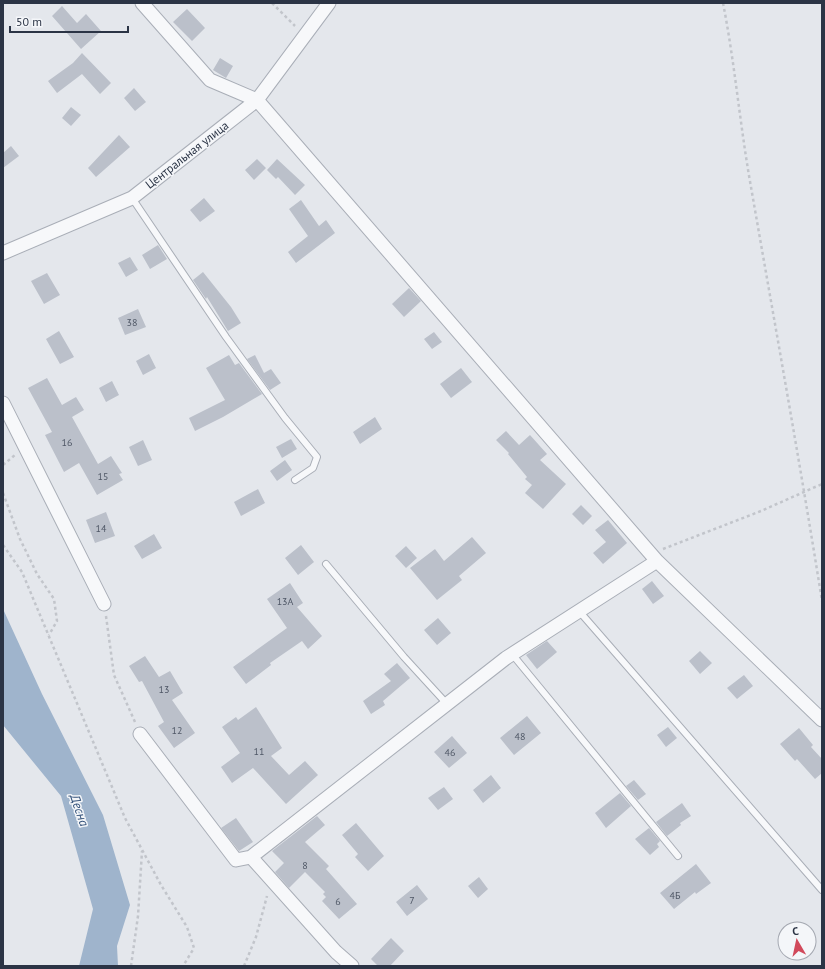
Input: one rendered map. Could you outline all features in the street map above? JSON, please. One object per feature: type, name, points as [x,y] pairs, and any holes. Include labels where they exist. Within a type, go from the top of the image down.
[{"type":"street","points":[[142,3],[210,80],[257,100],[657,561],[822,720]]},
{"type":"street","name":"Центральная улица","points":[[3,253],[132,198],[257,100],[329,3]]},
{"type":"street","points":[[3,403],[104,604]]},
{"type":"street","points":[[140,734],[236,860],[251,857],[512,654],[657,561]]},
{"type":"street","points":[[251,857],[336,952],[352,966]]},
{"type":"lane","points":[[132,198],[226,338],[284,418],[317,457],[314,468],[295,480]]},
{"type":"lane","points":[[326,564],[404,657],[447,704]]},
{"type":"lane","points":[[579,611],[822,890]]},
{"type":"lane","points":[[512,654],[678,856]]},
{"type":"path","points":[[272,3],[305,36]]},
{"type":"path","points":[[722,3],[731,45],[750,185],[822,601]]},
{"type":"path","points":[[646,548],[662,550],[822,484]]},
{"type":"path","points":[[3,493],[20,539],[37,574],[54,599],[57,621],[49,636]]},
{"type":"path","points":[[3,545],[22,572],[125,818],[142,851],[187,927],[194,948],[184,966]]},
{"type":"path","points":[[104,604],[114,675],[140,734]]},
{"type":"path","points":[[131,966],[138,916],[142,851]]},
{"type":"path","points":[[244,966],[256,937],[271,880]]},
{"type":"water","name":"Десна","points":[[3,609],[42,694],[103,815],[130,905],[117,946],[118,966],[79,966],[93,909],[61,796],[3,725]]},
{"type":"building","points":[[62,6],[77,23],[86,14],[101,31],[81,49],[52,16]]},
{"type":"building","points":[[187,9],[205,28],[192,41],[173,22]]},
{"type":"building","points":[[82,53],[111,83],[100,94],[82,74],[57,93],[48,81],[73,63]]},
{"type":"building","points":[[220,58],[233,66],[226,78],[213,70]]},
{"type":"building","points":[[134,88],[146,102],[135,111],[124,98]]},
{"type":"building","points":[[71,107],[81,115],[71,126],[62,118]]},
{"type":"building","points":[[119,135],[130,147],[96,177],[88,168]]},
{"type":"building","points":[[11,146],[19,156],[3,168],[3,153]]},
{"type":"building","points":[[257,159],[266,168],[254,180],[245,170]]},
{"type":"building","points":[[277,159],[305,185],[295,195],[278,177],[276,179],[267,170]]},
{"type":"building","points":[[204,198],[215,211],[200,222],[190,210]]},
{"type":"building","points":[[301,200],[319,226],[326,220],[335,233],[296,263],[288,252],[308,236],[289,209]]},
{"type":"building","points":[[158,245],[167,259],[150,269],[142,255]]},
{"type":"building","points":[[130,257],[138,270],[126,277],[118,263]]},
{"type":"building","points":[[203,272],[231,307],[241,323],[228,331],[207,297],[206,299],[193,280]]},
{"type":"building","points":[[47,273],[60,295],[44,304],[31,281]]},
{"type":"building","points":[[409,288],[421,301],[404,317],[392,304]]},
{"type":"building","points":[[138,309],[146,327],[125,335],[118,318]]},
{"type":"building","points":[[59,331],[74,357],[60,364],[46,339]]},
{"type":"building","points":[[434,332],[442,342],[432,349],[424,339]]},
{"type":"building","points":[[149,354],[156,368],[143,375],[136,361]]},
{"type":"building","points":[[229,355],[235,365],[239,363],[262,394],[223,417],[195,431],[189,418],[225,400],[206,368]]},
{"type":"building","points":[[255,355],[264,373],[271,369],[281,383],[270,390],[247,359]]},
{"type":"building","points":[[461,368],[472,382],[451,398],[440,384]]},
{"type":"building","points":[[47,378],[62,405],[76,397],[84,410],[72,417],[98,464],[111,456],[122,473],[119,474],[123,480],[97,495],[79,463],[64,472],[45,435],[52,432],[28,388]]},
{"type":"building","points":[[112,381],[119,395],[106,402],[99,388]]},
{"type":"building","points":[[375,417],[382,429],[360,444],[353,432]]},
{"type":"building","points":[[506,431],[519,445],[530,435],[547,454],[540,460],[566,484],[543,509],[525,493],[532,485],[525,479],[527,477],[508,454],[509,453],[496,440]]},
{"type":"building","points":[[291,439],[297,449],[282,458],[276,447]]},
{"type":"building","points":[[143,440],[152,460],[138,466],[129,447]]},
{"type":"building","points":[[285,460],[292,470],[277,481],[270,471]]},
{"type":"building","points":[[258,489],[265,503],[241,516],[234,502]]},
{"type":"building","points":[[581,505],[592,516],[583,525],[572,514]]},
{"type":"building","points":[[106,512],[115,536],[95,543],[86,520]]},
{"type":"building","points":[[608,520],[627,543],[603,564],[593,553],[606,542],[595,530]]},
{"type":"building","points":[[154,534],[162,548],[142,559],[134,546]]},
{"type":"building","points":[[472,537],[486,553],[459,576],[462,580],[437,600],[410,568],[435,549],[444,561]]},
{"type":"building","points":[[301,545],[314,562],[298,575],[285,558]]},
{"type":"building","points":[[406,546],[417,558],[406,568],[395,556]]},
{"type":"building","points":[[652,581],[664,596],[653,604],[642,589]]},
{"type":"building","points":[[290,583],[303,603],[297,607],[322,636],[308,649],[302,641],[270,663],[271,665],[246,684],[233,667],[287,628],[267,599]]},
{"type":"building","points":[[438,618],[451,633],[437,645],[424,630]]},
{"type":"building","points":[[547,641],[557,652],[537,669],[526,655]]},
{"type":"building","points":[[700,651],[712,663],[700,674],[689,661]]},
{"type":"building","points":[[145,656],[159,677],[170,671],[183,693],[172,700],[195,733],[174,748],[158,726],[164,722],[142,681],[139,682],[129,666]]},
{"type":"building","points":[[397,663],[410,678],[383,701],[385,705],[371,714],[363,701],[391,681],[384,674]]},
{"type":"building","points":[[744,675],[753,686],[737,699],[727,688]]},
{"type":"building","points":[[256,707],[282,748],[271,756],[289,775],[305,761],[318,775],[286,804],[253,768],[232,783],[221,767],[240,753],[222,727],[236,717],[238,720]]},
{"type":"building","points":[[527,716],[541,733],[514,755],[500,738]]},
{"type":"building","points":[[668,727],[677,738],[666,747],[657,735]]},
{"type":"building","points":[[799,728],[813,745],[811,747],[822,759],[822,773],[815,779],[797,759],[795,761],[780,744]]},
{"type":"building","points":[[452,736],[467,753],[449,768],[434,752]]},
{"type":"building","points":[[491,775],[501,788],[483,803],[473,790]]},
{"type":"building","points":[[634,780],[646,794],[638,800],[626,786]]},
{"type":"building","points":[[444,787],[453,799],[438,810],[428,798]]},
{"type":"building","points":[[620,793],[631,806],[606,828],[595,813]]},
{"type":"building","points":[[682,803],[691,816],[680,823],[681,825],[667,836],[656,822]]},
{"type":"building","points":[[317,816],[325,825],[305,842],[329,866],[326,869],[357,904],[339,919],[322,901],[326,897],[323,894],[325,892],[305,872],[289,888],[275,872],[284,863],[272,851]]},
{"type":"building","points":[[236,818],[253,842],[239,851],[221,828]]},
{"type":"building","points":[[356,823],[384,856],[368,871],[355,857],[358,854],[342,835]]},
{"type":"building","points":[[649,828],[660,841],[657,844],[659,847],[650,855],[635,839]]},
{"type":"building","points":[[696,864],[711,883],[696,894],[695,892],[674,909],[660,893]]},
{"type":"building","points":[[479,877],[488,889],[478,898],[468,886]]},
{"type":"building","points":[[417,885],[428,899],[407,916],[396,902]]},
{"type":"building","points":[[391,938],[404,951],[390,966],[378,966],[371,959]]}]
